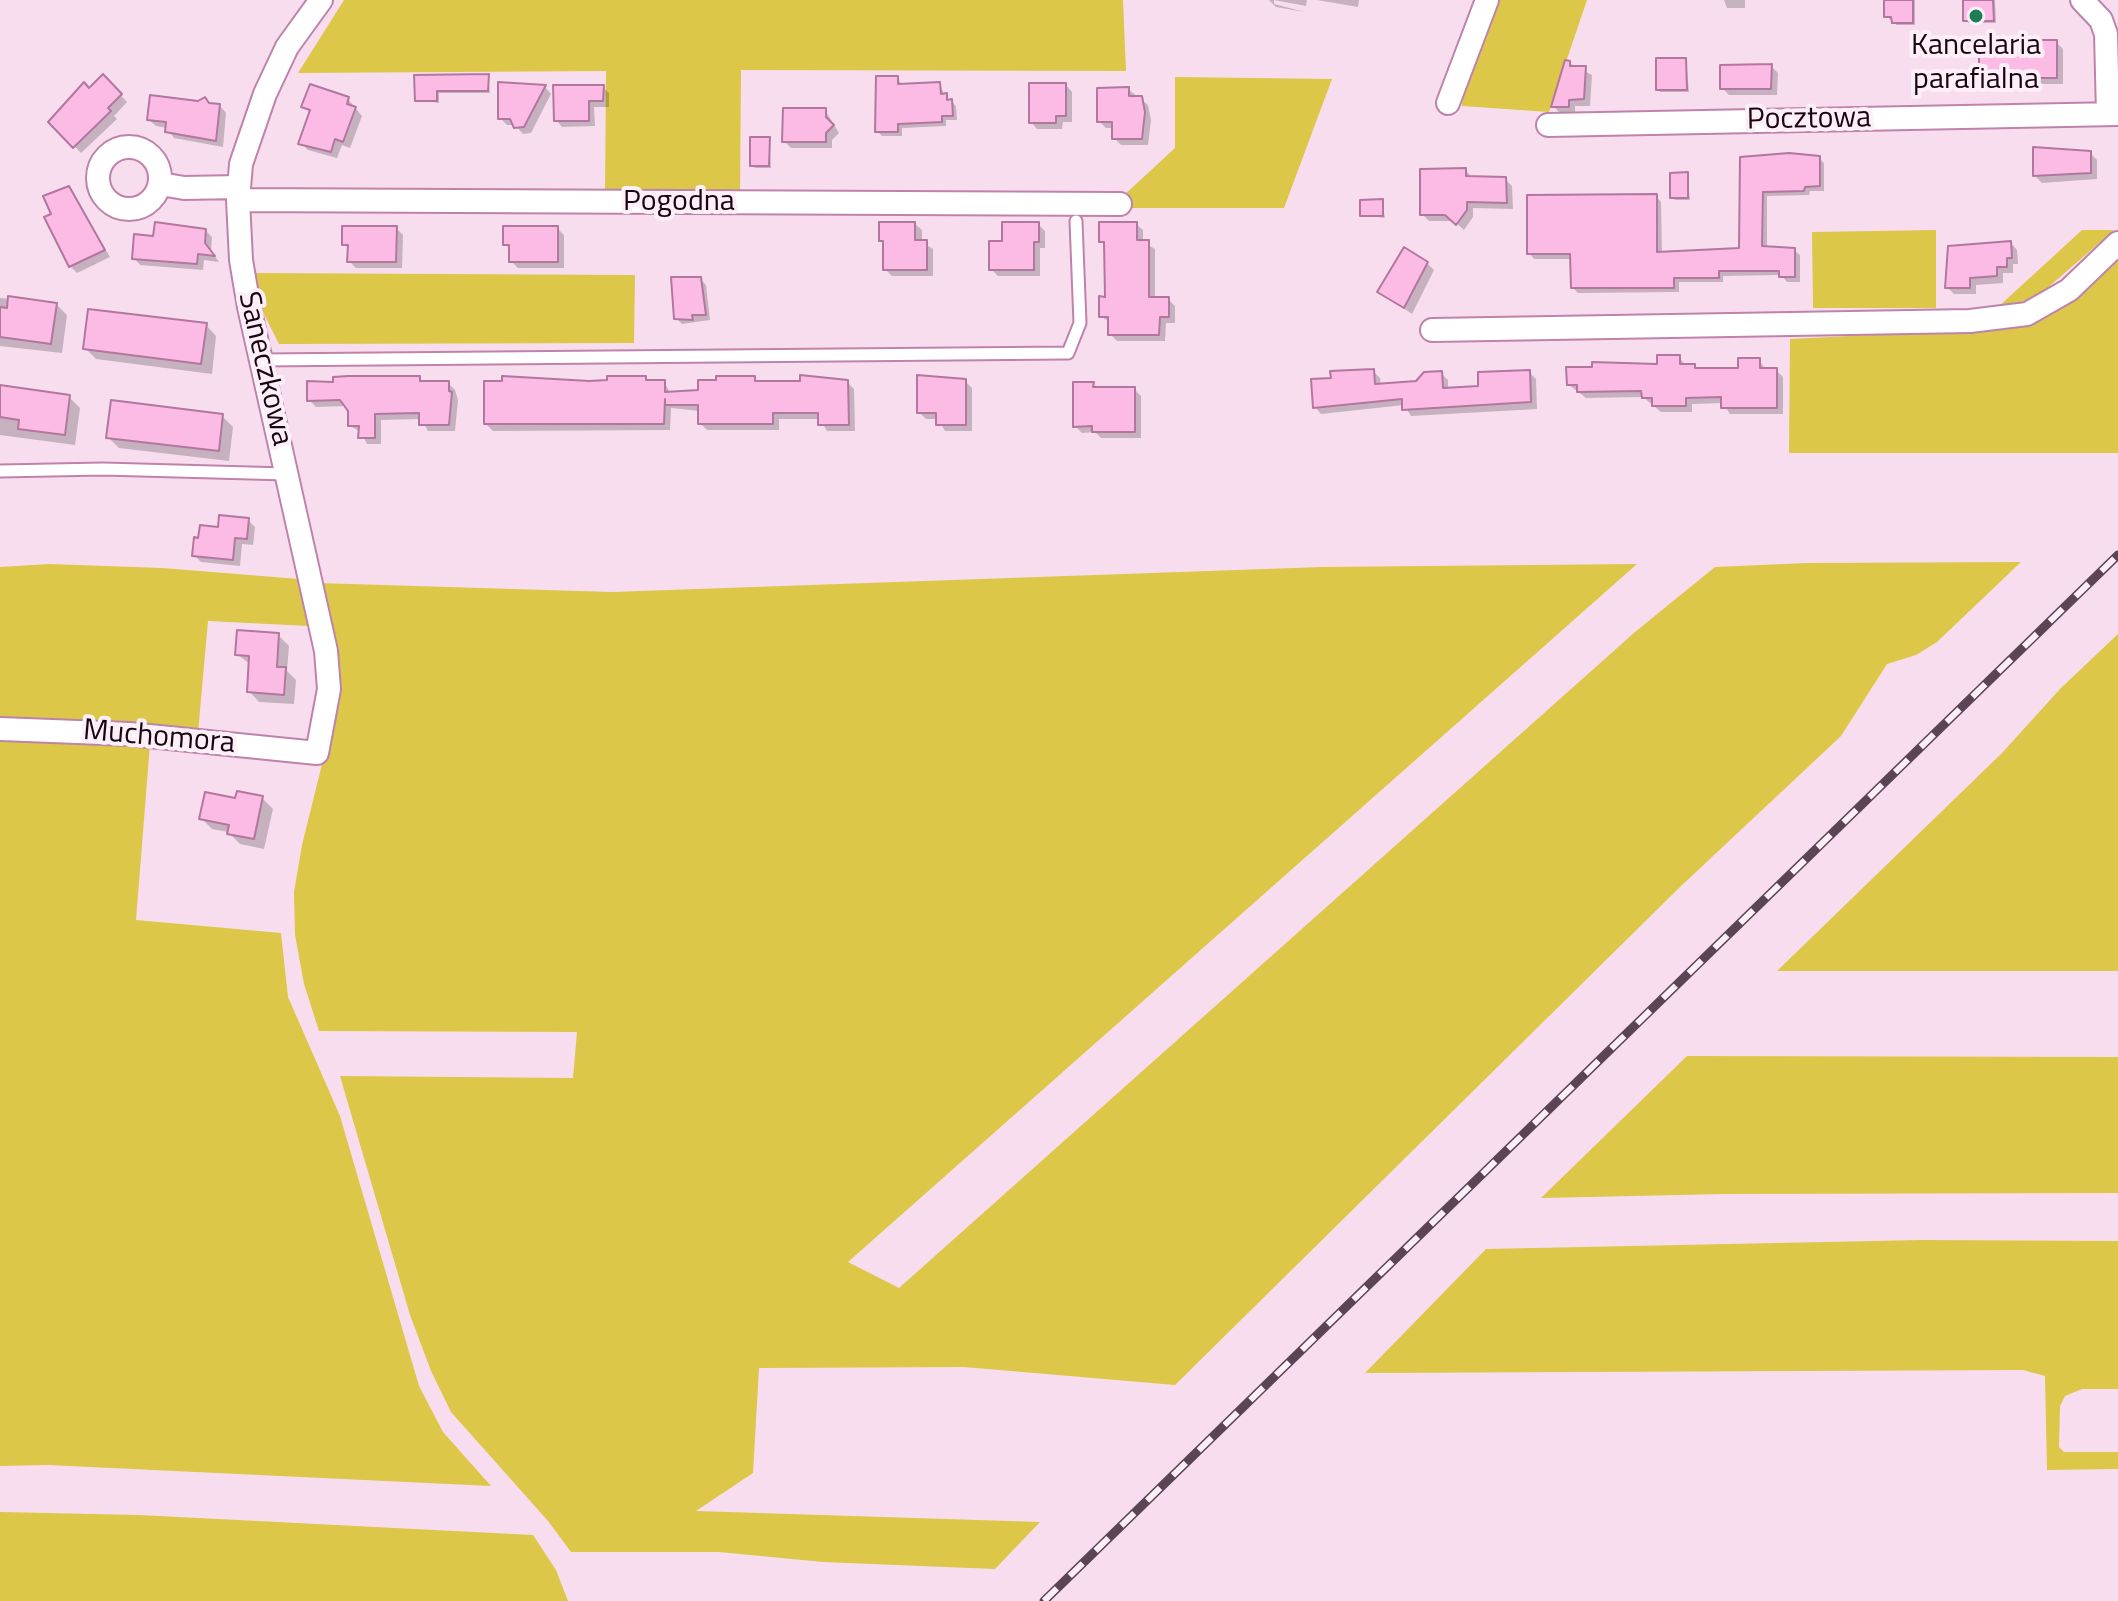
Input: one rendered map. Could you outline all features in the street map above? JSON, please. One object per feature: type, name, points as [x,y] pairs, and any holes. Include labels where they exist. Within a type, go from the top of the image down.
[{"type":"street","name":"Saneczkowa","points":[[317,753],[329,689],[326,651],[241,260],[238,193],[241,164],[265,94],[287,47],[321,0]]},
{"type":"street","points":[[1448,103],[1487,0]]},
{"type":"street","points":[[2082,0],[2101,20],[2106,34],[2113,114]]},
{"type":"street","name":"Pocztowa","points":[[1548,125],[2113,114]]},
{"type":"street","name":"Pogodna","points":[[161,184],[238,193],[1120,204]]},
{"type":"street","points":[[1432,330],[1970,321],[2027,314],[2069,290],[2118,243]]},
{"type":"street","name":"Muchomora","points":[[0,729],[129,734],[317,753]]},
{"type":"lane","points":[[262,360],[1068,353],[1080,323],[1076,221]]},
{"type":"lane","points":[[0,471],[103,469],[288,474]]},
{"type":"shaded area","points":[[344,0],[1123,0],[1126,71],[741,70],[740,198],[605,197],[606,71],[298,73]]},
{"type":"shaded area","points":[[1492,0],[1587,0],[1549,112],[1462,106],[1463,79]]},
{"type":"shaded area","points":[[1175,77],[1332,79],[1284,208],[1127,208],[1122,197],[1175,148]]},
{"type":"shaded area","points":[[1936,230],[1936,308],[1813,308],[1812,232]]},
{"type":"shaded area","points":[[2082,230],[2114,230],[2037,297],[1996,309]]},
{"type":"shaded area","points":[[2118,259],[2118,453],[1789,453],[1790,339],[2012,328],[2059,304]]},
{"type":"shaded area","points":[[253,273],[635,275],[634,343],[279,344],[258,302]]},
{"type":"shaded area","points":[[2021,562],[1937,642],[1916,655],[1887,664],[1841,736],[1680,887],[1175,1385],[964,1367],[759,1368],[753,1473],[696,1511],[1040,1522],[995,1569],[823,1562],[719,1552],[571,1552],[548,1521],[451,1412],[431,1371],[410,1315],[340,1076],[573,1078],[577,1032],[319,1031],[304,984],[295,935],[294,892],[325,752],[317,583],[612,592],[1322,567],[1637,564],[848,1262],[899,1288],[1635,632],[1715,567],[1808,563]]},
{"type":"shaded area","points":[[49,564],[162,568],[299,579],[309,626],[208,621],[198,733],[0,720],[0,567]]},
{"type":"shaded area","points":[[2118,634],[2118,971],[1777,971],[2002,753],[2061,688]]},
{"type":"shaded area","points":[[0,735],[150,744],[136,920],[281,933],[288,997],[340,1116],[419,1386],[443,1432],[491,1486],[48,1465],[0,1466]]},
{"type":"shaded area","points":[[1687,1056],[2118,1057],[2118,1193],[1724,1194],[1541,1198]]},
{"type":"shaded area","points":[[1922,1240],[2118,1241],[2118,1389],[2082,1389],[2065,1396],[2060,1406],[2059,1447],[2064,1452],[2118,1452],[2118,1469],[2047,1470],[2045,1376],[2023,1370],[1365,1373],[1486,1249]]},
{"type":"shaded area","points":[[0,1512],[139,1515],[533,1535],[556,1570],[568,1601],[0,1601]]},
{"type":"building","points":[[1884,0],[1913,0],[1913,23],[1892,23],[1891,17],[1884,17]]},
{"type":"building","points":[[1963,0],[1993,0],[1994,21],[1963,21]]},
{"type":"building","points":[[1979,40],[2057,40],[2057,78],[1979,78]]},
{"type":"building","points":[[1656,58],[1686,58],[1687,90],[1656,90]]},
{"type":"building","points":[[1565,60],[1570,61],[1570,66],[1586,66],[1584,99],[1569,100],[1569,107],[1551,107]]},
{"type":"building","points":[[1772,64],[1771,89],[1720,89],[1720,65]]},
{"type":"building","points":[[103,74],[122,94],[108,108],[111,111],[73,148],[48,122],[84,82],[89,88]]},
{"type":"building","points":[[489,74],[488,91],[437,91],[437,101],[415,101],[414,75]]},
{"type":"building","points":[[876,76],[898,76],[898,84],[940,82],[941,94],[947,93],[947,100],[952,99],[953,116],[942,116],[942,122],[898,124],[898,132],[875,132]]},
{"type":"building","points":[[498,82],[546,85],[524,127],[514,128],[510,119],[498,119]]},
{"type":"building","points":[[1029,83],[1066,83],[1066,116],[1056,116],[1056,123],[1029,123]]},
{"type":"building","points":[[310,84],[349,97],[347,104],[356,107],[343,142],[335,139],[331,152],[298,144],[310,110],[301,107]]},
{"type":"building","points":[[553,85],[604,85],[603,101],[589,101],[589,121],[554,121]]},
{"type":"building","points":[[1129,87],[1129,96],[1142,96],[1145,112],[1142,139],[1112,139],[1112,122],[1097,122],[1097,88]]},
{"type":"building","points":[[150,95],[198,101],[205,97],[209,103],[220,104],[216,141],[165,132],[166,122],[147,120]]},
{"type":"building","points":[[783,108],[826,108],[826,117],[834,125],[826,133],[826,142],[782,142]]},
{"type":"building","points":[[750,137],[770,137],[769,166],[750,166]]},
{"type":"building","points":[[2033,147],[2091,151],[2091,173],[2033,176]]},
{"type":"building","points":[[1789,153],[1820,156],[1820,186],[1805,187],[1804,191],[1763,192],[1762,246],[1795,248],[1795,277],[1779,277],[1779,271],[1719,271],[1719,278],[1674,278],[1674,288],[1571,288],[1570,254],[1527,254],[1527,195],[1657,194],[1657,252],[1739,248],[1740,157]]},
{"type":"building","points":[[1466,168],[1466,176],[1506,177],[1507,203],[1467,202],[1467,210],[1456,225],[1445,215],[1420,215],[1420,169]]},
{"type":"building","points":[[1688,172],[1688,198],[1670,198],[1670,173]]},
{"type":"building","points":[[69,186],[105,250],[69,267],[44,217],[51,214],[43,196]]},
{"type":"building","points":[[1383,199],[1383,216],[1360,216],[1360,200]]},
{"type":"building","points":[[155,222],[206,229],[205,243],[215,256],[198,254],[197,264],[132,259],[134,234],[153,236]]},
{"type":"building","points":[[879,222],[915,222],[915,240],[927,240],[927,270],[883,270],[883,241],[879,241]]},
{"type":"building","points":[[1002,222],[1039,222],[1039,242],[1034,242],[1034,270],[989,270],[989,241],[1002,241]]},
{"type":"building","points":[[1099,222],[1137,222],[1137,240],[1149,240],[1149,297],[1169,297],[1169,317],[1160,317],[1159,335],[1108,335],[1108,317],[1099,317],[1099,296],[1105,297],[1104,242],[1099,242]]},
{"type":"building","points":[[342,226],[397,226],[396,262],[347,262],[348,245],[342,245]]},
{"type":"building","points":[[503,226],[558,226],[558,262],[509,262],[509,245],[503,245]]},
{"type":"building","points":[[2011,241],[2012,258],[2007,258],[2007,267],[1997,267],[1997,276],[1970,278],[1970,288],[1945,288],[1948,246]]},
{"type":"building","points":[[1404,247],[1428,262],[1404,308],[1377,292]]},
{"type":"building","points":[[671,277],[701,277],[706,315],[692,315],[693,320],[674,319]]},
{"type":"building","points":[[8,296],[57,303],[51,344],[0,337],[0,307],[7,308]]},
{"type":"building","points":[[88,309],[207,323],[201,364],[83,349]]},
{"type":"building","points":[[1657,355],[1680,355],[1680,364],[1695,364],[1695,368],[1738,368],[1738,358],[1760,358],[1760,368],[1777,368],[1777,408],[1721,408],[1721,397],[1686,398],[1686,406],[1652,406],[1652,398],[1642,398],[1641,391],[1577,392],[1577,385],[1567,385],[1566,367],[1592,367],[1592,362],[1657,364]]},
{"type":"building","points":[[1374,369],[1375,384],[1416,381],[1424,372],[1442,371],[1443,388],[1478,386],[1478,372],[1530,370],[1531,402],[1402,410],[1402,399],[1313,408],[1311,379],[1331,378],[1330,371]]},
{"type":"building","points":[[800,375],[848,380],[849,425],[818,425],[818,413],[773,413],[773,424],[698,424],[698,405],[665,405],[665,399],[664,424],[484,424],[484,381],[502,381],[502,376],[589,381],[607,380],[607,376],[646,376],[646,380],[665,380],[665,392],[698,390],[698,380],[716,380],[716,376],[755,376],[755,381],[800,381]]},
{"type":"building","points":[[917,375],[966,379],[966,425],[936,425],[936,413],[917,413]]},
{"type":"building","points":[[420,376],[420,381],[449,381],[449,391],[452,392],[449,425],[419,425],[419,413],[375,414],[375,438],[358,438],[359,426],[348,426],[348,411],[340,400],[307,401],[307,381],[333,382],[333,377]]},
{"type":"building","points":[[1073,382],[1094,382],[1093,387],[1135,387],[1135,432],[1092,432],[1092,426],[1073,427]]},
{"type":"building","points":[[0,385],[70,395],[65,435],[18,429],[19,420],[0,417]]},
{"type":"building","points":[[111,400],[223,414],[219,451],[106,438]]},
{"type":"building","points":[[219,515],[249,518],[247,539],[235,538],[233,560],[192,556],[194,537],[198,538],[200,525],[218,527]]},
{"type":"building","points":[[237,630],[279,633],[277,667],[286,667],[284,695],[247,692],[249,656],[235,655]]},
{"type":"building","points":[[237,791],[263,796],[254,839],[227,834],[229,825],[199,819],[205,792],[235,798]]},
{"type":"railway","points":[[1044,1601],[2118,555]]},
{"type":"place","name":"Kancelaria parafialna","points":[[1976,16]]}]
